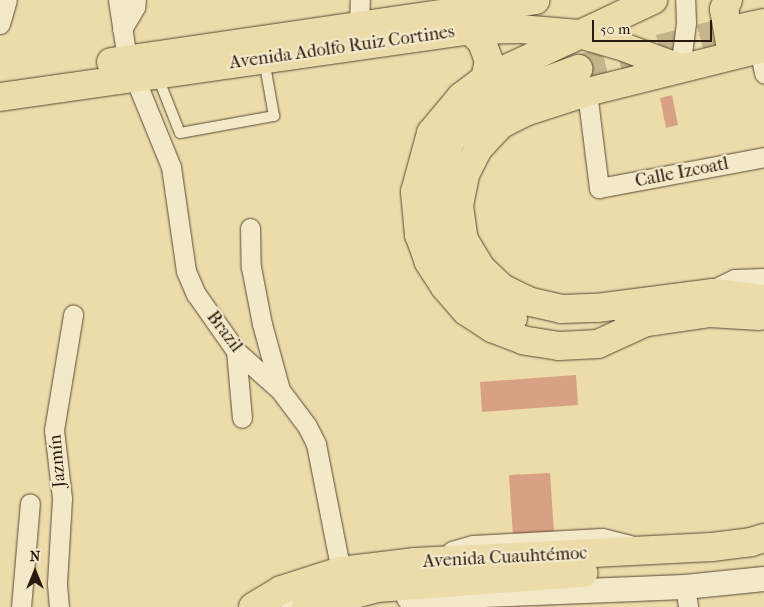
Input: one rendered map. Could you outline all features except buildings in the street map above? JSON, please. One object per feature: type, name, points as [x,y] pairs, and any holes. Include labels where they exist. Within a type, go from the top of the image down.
[{"type":"main road","name":"Avenida Adolfo Ruiz Cortines","points":[[0,97],[140,70],[359,12],[535,0]]},
{"type":"main road","points":[[646,322],[598,344],[559,346],[523,340],[492,328],[466,311],[445,287],[429,262],[419,235],[414,192],[431,134],[461,97],[485,79],[653,0]]},
{"type":"main road","points":[[728,0],[724,9],[732,55]]},
{"type":"main road","name":"Avenida Adolfo Ruiz Cortines","points":[[0,80],[264,59],[470,30],[520,29],[579,34],[618,45],[680,68]]},
{"type":"main road","points":[[470,30],[482,42],[489,61],[485,79]]},
{"type":"main road","points":[[758,44],[732,55],[680,68],[582,81],[494,100],[471,116],[451,140],[440,168],[435,202],[437,231],[445,255],[465,283],[491,307],[524,323],[561,331],[596,330],[710,313],[750,314],[764,317]]},
{"type":"main road","points":[[582,81],[501,124],[478,149],[465,175],[460,206],[464,240],[481,268],[502,288],[531,302],[561,309],[597,308],[714,293],[764,299]]},
{"type":"main road","name":"Avenida Cuauhtémoc","points":[[253,607],[287,598],[341,571],[415,562],[712,548],[764,538]]},
{"type":"main road","name":"Avenida Cuauhtémoc","points":[[306,607],[377,588],[713,564],[764,555]]},
{"type":"street","points":[[0,24],[7,0]]},
{"type":"street","name":"Brazil","points":[[118,0],[122,29],[140,70],[171,167],[186,271],[196,294],[236,351],[280,390],[307,426],[316,444],[341,571]]},
{"type":"street","points":[[122,29],[135,7],[136,0]]},
{"type":"street","points":[[680,68],[686,23],[685,0]]},
{"type":"street","name":"Calle Izcoatl","points":[[582,81],[599,188],[764,157]]},
{"type":"street","points":[[250,228],[251,268],[262,324],[280,390]]},
{"type":"street","points":[[714,293],[736,282],[764,281]]},
{"type":"street","name":"Jazmín","points":[[59,607],[57,583],[62,498],[54,430],[73,315]]},
{"type":"street","points":[[236,351],[242,418]]},
{"type":"street","points":[[21,607],[30,503]]},
{"type":"street","name":"Avenida Cuauhtémoc","points":[[377,588],[399,599],[535,600],[686,597],[764,579]]},
{"type":"lane","points":[[140,70],[180,133],[274,116],[264,59]]},
{"type":"tunnel","points":[[578,69],[741,28]]}]
